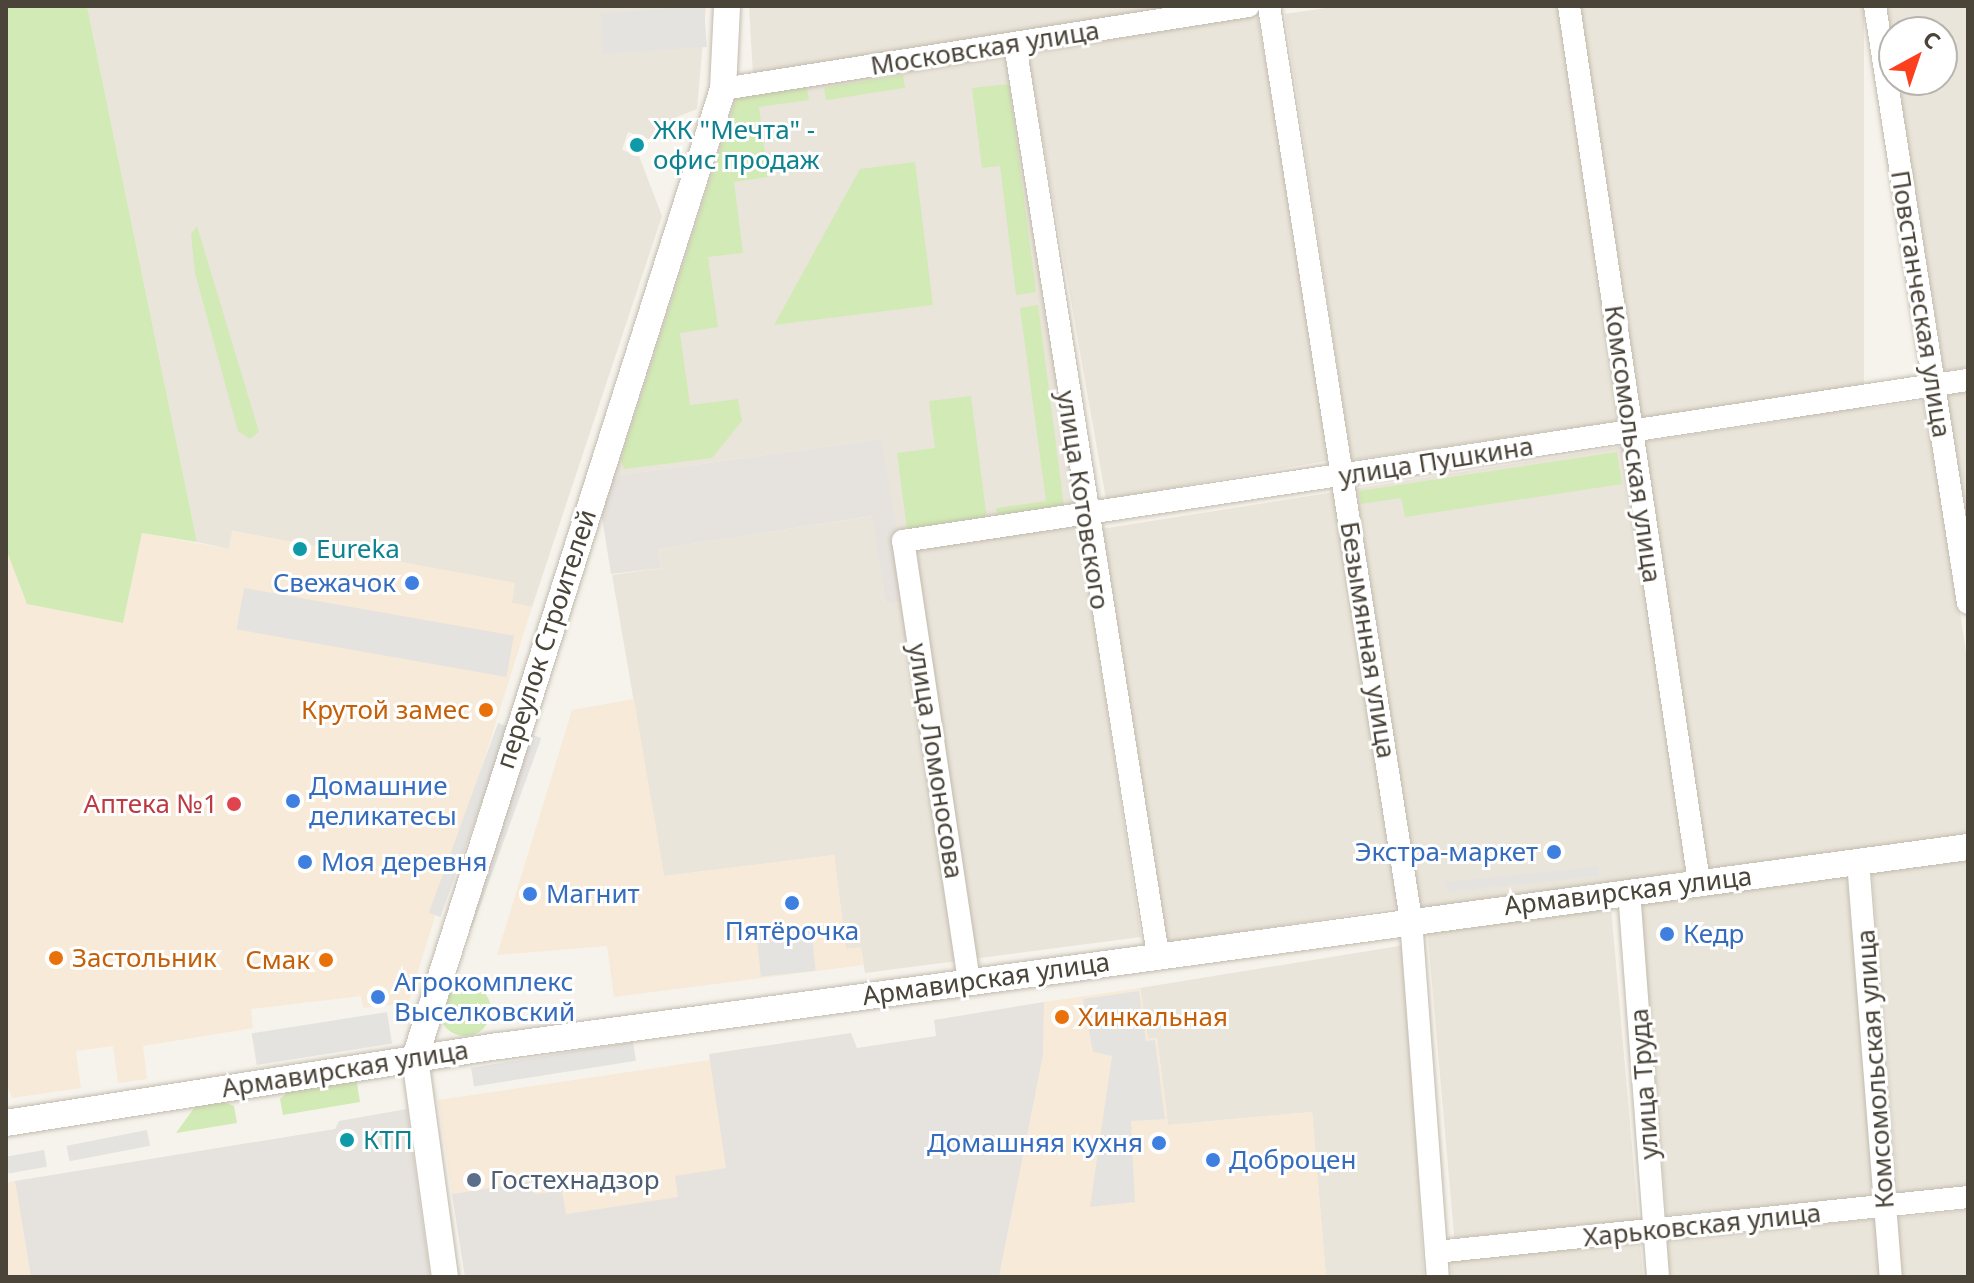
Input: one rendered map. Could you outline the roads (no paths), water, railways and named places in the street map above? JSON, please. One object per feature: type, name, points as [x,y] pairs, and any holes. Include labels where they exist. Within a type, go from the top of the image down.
[{"type":"street","name":"переулок Строителей","points":[[445,1277],[415,1058],[723,89],[727,6]]},
{"type":"street","name":"Московская улица","points":[[723,89],[1248,6]]},
{"type":"street","name":"Безымянная улица","points":[[1269,6],[1411,920],[1438,1277]]},
{"type":"street","name":"Комсомольская улица","points":[[1569,6],[1699,882]]},
{"type":"street","name":"Повстанческая улица","points":[[1875,6],[1968,603]]},
{"type":"street","name":"улица Котовского","points":[[1015,44],[1086,517],[1158,955]]},
{"type":"street","name":"улица Пушкина","points":[[903,541],[1086,517],[1968,380]]},
{"type":"street","name":"улица Ломоносова","points":[[903,541],[969,981]]},
{"type":"street","name":"Армавирская улица","points":[[6,1123],[415,1058],[1411,920],[1968,847]]},
{"type":"street","name":"Комсомольская улица","points":[[1858,861],[1891,1277]]},
{"type":"street","name":"улица Труда","points":[[1629,891],[1658,1277]]},
{"type":"street","name":"Харьковская улица","points":[[1436,1252],[1968,1197]]},
{"type":"place","name":"ЖК \"Мечта\" - офис продаж","points":[[637,145]]},
{"type":"place","name":"Eureka","points":[[300,549]]},
{"type":"place","name":"Свежачок","points":[[412,583]]},
{"type":"place","name":"Крутой замес","points":[[486,710]]},
{"type":"place","name":"Домашние деликатесы","points":[[293,801]]},
{"type":"place","name":"Аптека №1","points":[[234,804]]},
{"type":"place","name":"Экстра-маркет","points":[[1554,852]]},
{"type":"place","name":"Моя деревня","points":[[305,862]]},
{"type":"place","name":"Магнит","points":[[530,894]]},
{"type":"place","name":"Пятёрочка","points":[[792,903]]},
{"type":"place","name":"Кедр","points":[[1667,934]]},
{"type":"place","name":"Застольник","points":[[56,958]]},
{"type":"place","name":"Смак","points":[[326,960]]},
{"type":"place","name":"Агрокомплекс Выселковский","points":[[378,997]]},
{"type":"place","name":"Хинкальная","points":[[1062,1017]]},
{"type":"place","name":"КТП","points":[[347,1140]]},
{"type":"place","name":"Домашняя кухня","points":[[1159,1143]]},
{"type":"place","name":"Доброцен","points":[[1213,1160]]},
{"type":"place","name":"Гостехнадзор","points":[[474,1180]]}]
